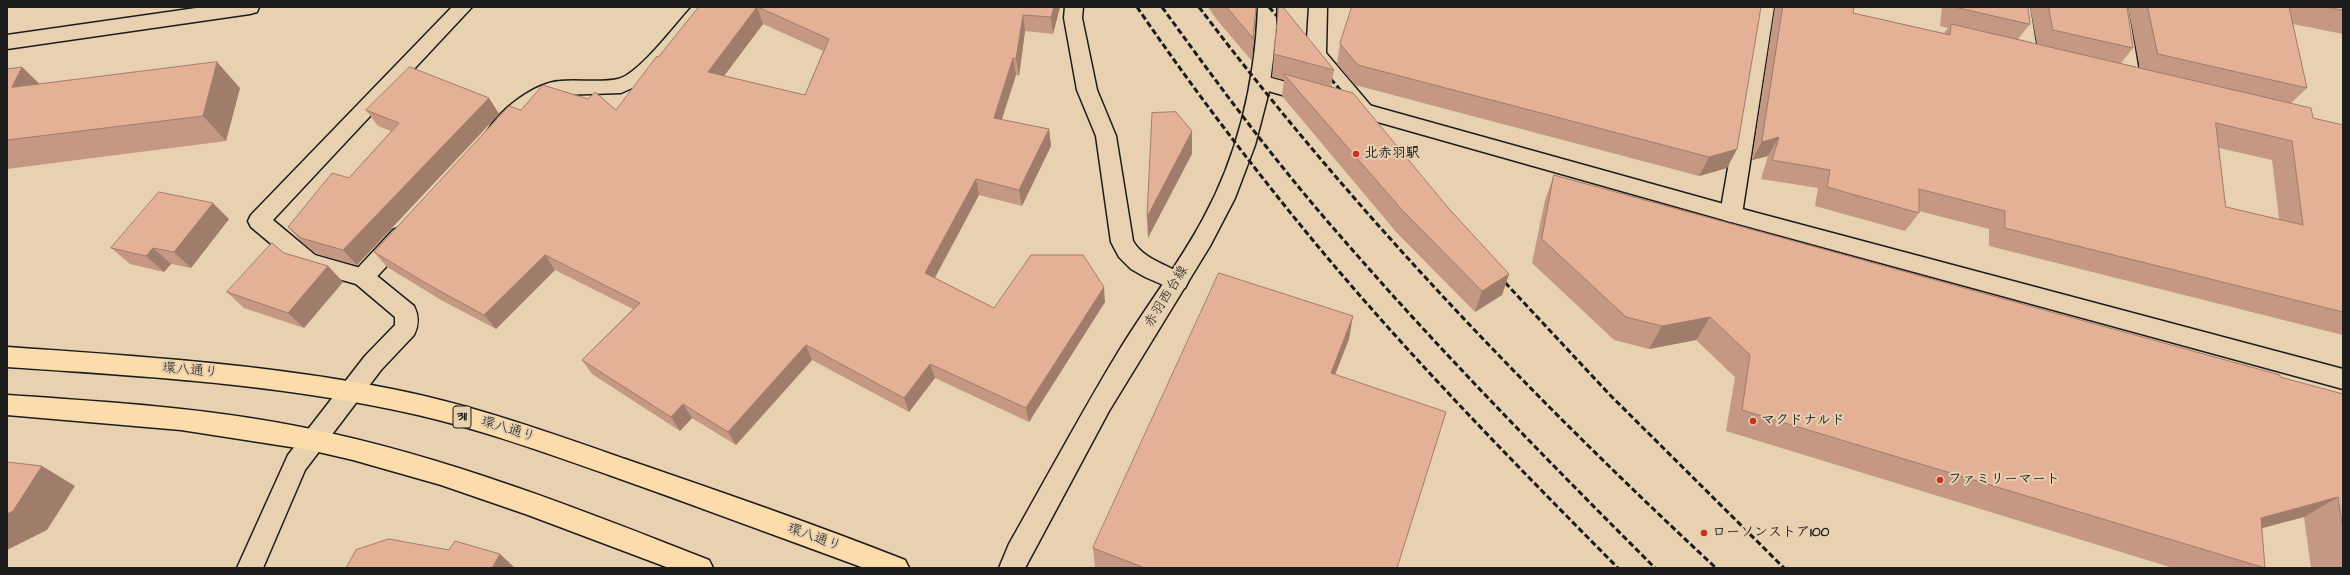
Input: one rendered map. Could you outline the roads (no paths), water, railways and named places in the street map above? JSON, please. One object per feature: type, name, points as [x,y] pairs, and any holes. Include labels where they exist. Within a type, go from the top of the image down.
[{"type":"main road","name":"環八通り","points":[[7,357],[238,375],[291,381],[395,399],[520,433],[688,492],[896,568]]},
{"type":"main road","points":[[7,405],[192,420],[311,440],[353,449],[460,480],[700,568]]},
{"type":"street","points":[[7,42],[250,7]]},
{"type":"street","points":[[250,568],[290,474],[311,440],[406,328],[408,320],[406,313],[399,305],[363,277],[308,262],[258,221],[463,7]]},
{"type":"street","points":[[487,143],[519,108],[537,97],[558,88],[621,86],[641,76],[702,7]]},
{"type":"street","points":[[1074,7],[1073,18],[1087,90],[1106,136],[1122,242],[1128,254],[1137,264],[1177,282]]},
{"type":"street","name":"赤羽西台線","points":[[1012,568],[1018,552],[1129,356],[1177,282],[1212,224],[1237,170],[1252,124],[1262,82],[1267,7]]},
{"type":"street","points":[[1318,7],[1316,55],[1364,111]]},
{"type":"street","points":[[1731,214],[1765,7]]},
{"type":"street","points":[[2021,7],[2028,56]]},
{"type":"street","points":[[2108,74],[2137,81],[2118,7]]},
{"type":"street","points":[[1262,82],[1731,214],[2343,379]]},
{"type":"street","points":[[363,277],[412,224]]},
{"type":"railway","points":[[1137,7],[1238,146],[1339,272],[1416,359],[1536,485],[1618,568]]},
{"type":"railway","points":[[1162,7],[1268,148],[1312,203],[1373,274],[1492,402],[1655,568]]},
{"type":"railway","points":[[1199,7],[1318,156],[1445,299],[1578,436],[1716,568]]},
{"type":"railway","points":[[1269,7],[1285,25]]},
{"type":"railway","points":[[1325,72],[1347,98]]},
{"type":"railway","points":[[1499,276],[1610,395],[1784,568]]},
{"type":"place","name":"北赤羽駅","points":[[1356,154]]},
{"type":"place","name":"マクドナルド","points":[[1753,421]]},
{"type":"place","name":"ファミリーマート","points":[[1940,480]]},
{"type":"place","name":"ローソンストア100","points":[[1704,533]]}]
